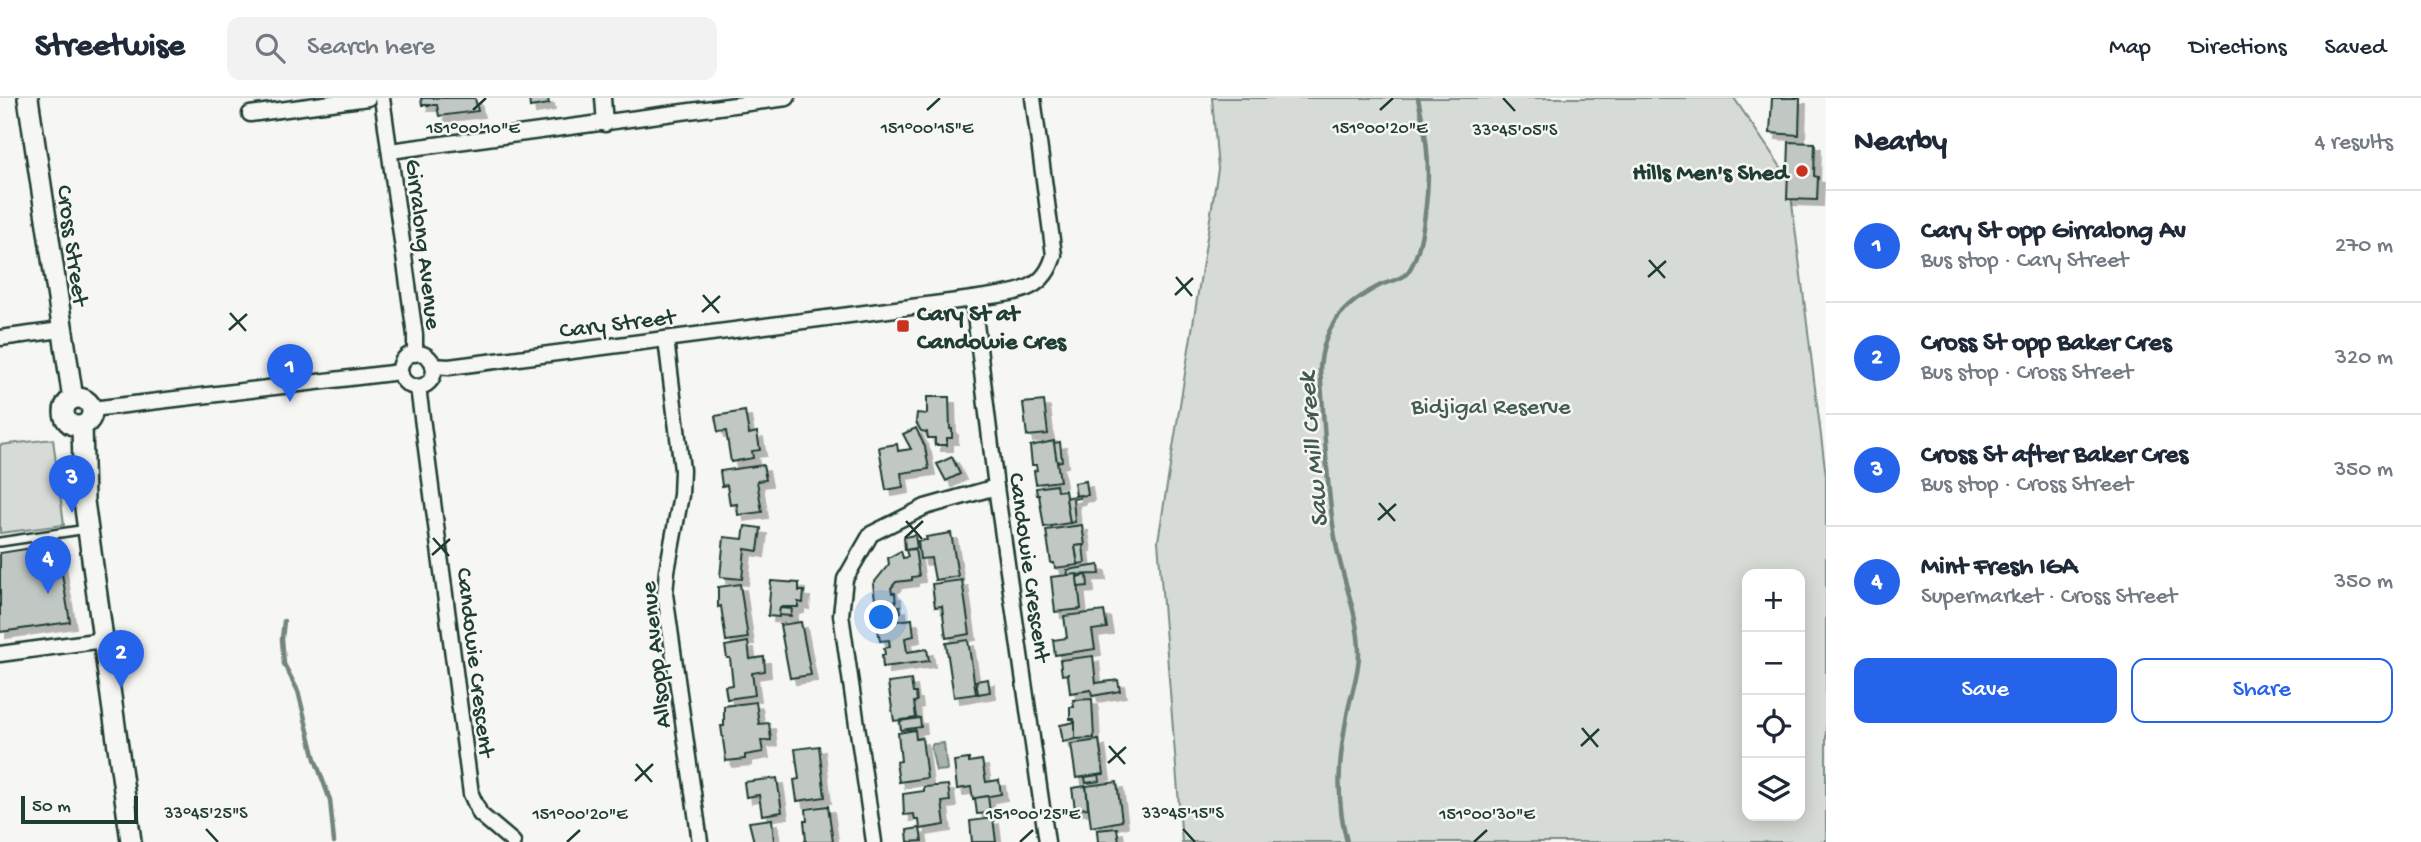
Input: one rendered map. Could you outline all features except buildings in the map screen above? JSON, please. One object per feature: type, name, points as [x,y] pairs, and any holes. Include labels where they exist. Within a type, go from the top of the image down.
[{"type":"street","name":"Cross Street","points":[[28,98],[73,399]]},
{"type":"street","points":[[250,114],[368,98]]},
{"type":"street","name":"Girralong Avenue","points":[[382,98],[415,335],[415,354]]},
{"type":"street","points":[[603,98],[605,124]]},
{"type":"street","points":[[390,151],[787,98]]},
{"type":"street","name":"Cary Street","points":[[433,366],[449,367],[666,339],[973,299],[1029,289],[1045,277],[1054,255],[1036,98]]},
{"type":"street","name":"Candowie Crescent","points":[[973,299],[996,486],[1047,842]]},
{"type":"street","points":[[0,338],[61,330]]},
{"type":"street","name":"Allsopp Avenue","points":[[666,339],[682,470],[681,495],[667,571],[666,594],[700,842]]},
{"type":"street","points":[[415,354],[429,359],[433,366],[433,376],[428,383],[418,387],[404,381],[400,372],[406,358],[415,354]]},
{"type":"street","points":[[92,409],[400,372]]},
{"type":"street","name":"Candowie Crescent","points":[[418,387],[471,794],[480,814],[513,842]]},
{"type":"street","points":[[73,399],[83,399],[92,409],[91,418],[82,426],[72,425],[65,419],[64,409],[73,399]]},
{"type":"street","points":[[82,426],[82,485],[131,842]]},
{"type":"street","points":[[874,842],[841,615],[845,579],[871,534],[925,507],[996,486]]},
{"type":"street","points":[[0,654],[103,640]]},
{"type":"lane","points":[[0,542],[88,529]]},
{"type":"green space","name":"Bidjigal Reserve","points":[[1212,98],[1734,98],[1789,179],[1826,476],[1826,842],[1182,842],[1158,541],[1218,169]]},
{"type":"green space","points":[[53,439],[64,525],[0,533],[0,445]]},
{"type":"shaded area","points":[[944,743],[947,770],[936,771],[931,747],[933,744]]},
{"type":"waterway","name":"Saw Mill Creek","points":[[1347,842],[1341,808],[1341,760],[1359,653],[1354,614],[1333,527],[1320,369],[1325,341],[1337,319],[1366,293],[1405,275],[1414,261],[1425,214],[1428,179],[1426,144],[1418,98]]},
{"type":"waterway","points":[[284,621],[284,664],[298,691],[315,759],[330,800],[334,842]]},
{"type":"place","name":"Hills Men's Shed","points":[[1802,171]]},
{"type":"place","name":"Cary St at Candowie Cres","points":[[903,326]]},
{"type":"place","name":"Cary St opp Girralong Av","points":[[290,402]]},
{"type":"place","name":"Cross St after Baker Cres","points":[[72,513]]},
{"type":"place","name":"Mint Fresh IGA","points":[[48,594]]},
{"type":"place","name":"Cross St opp Baker Cres","points":[[121,688]]}]
